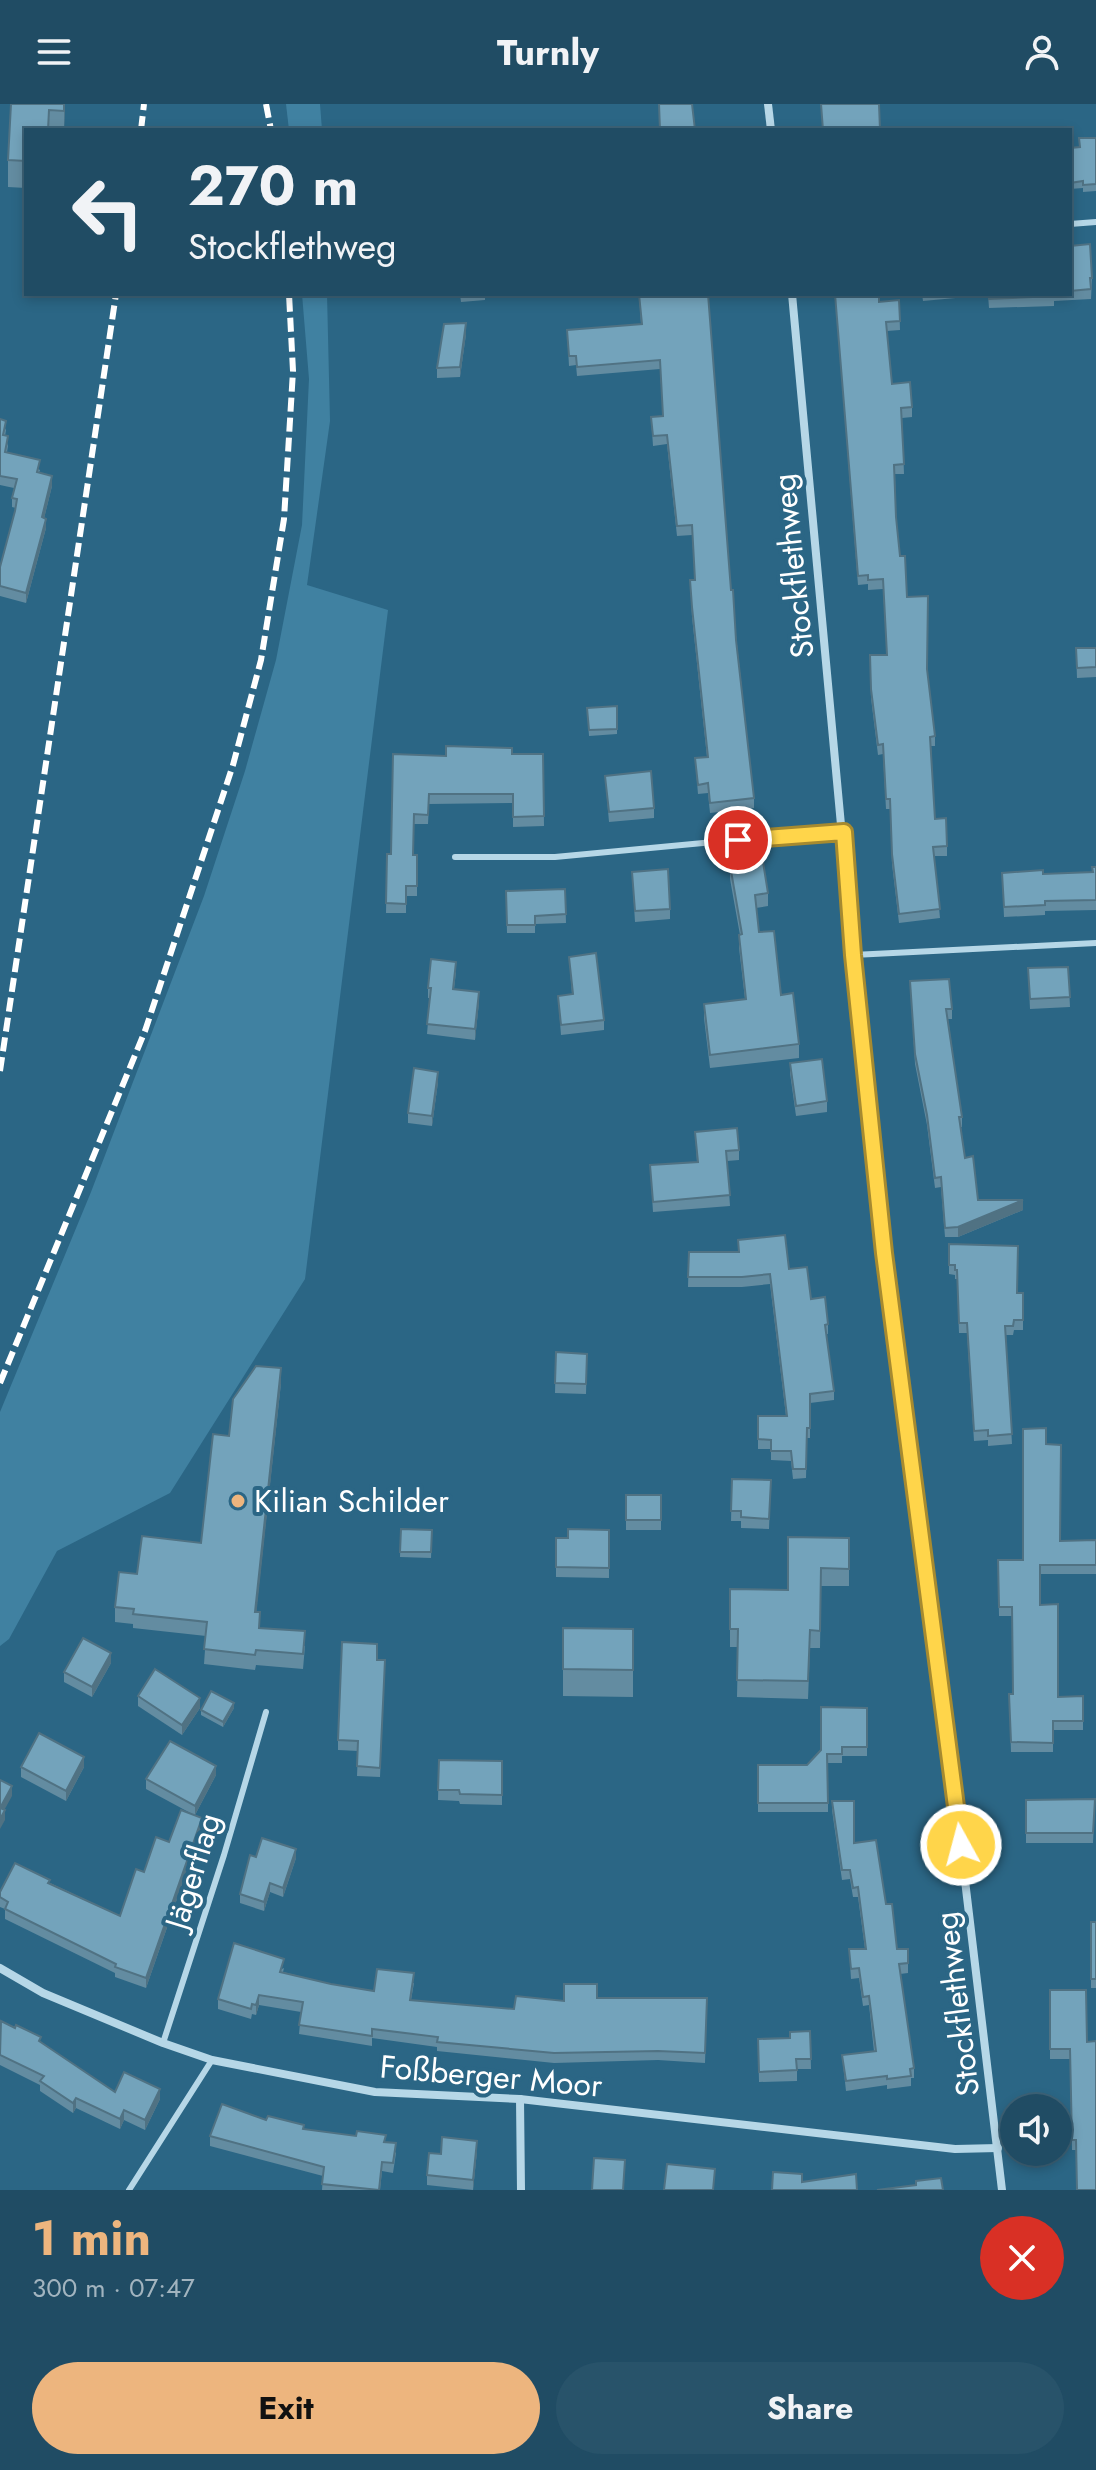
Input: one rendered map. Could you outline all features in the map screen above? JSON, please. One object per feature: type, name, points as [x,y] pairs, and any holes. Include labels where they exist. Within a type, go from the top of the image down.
[{"type":"street","points":[[768,104],[771,128]]},
{"type":"street","name":"Stockflethweg","points":[[792,296],[853,955],[884,1253],[937,1649],[1002,2190]]},
{"type":"street","name":"Foßberger Moor","points":[[0,1968],[43,1993],[212,2060],[375,2092],[520,2099],[955,2149],[998,2148]]},
{"type":"street","points":[[520,2099],[521,2190]]},
{"type":"lane","points":[[1072,224],[1096,222]]},
{"type":"lane","points":[[455,857],[555,857],[844,832]]},
{"type":"lane","points":[[853,955],[1096,943]]},
{"type":"lane","name":"Jägerflag","points":[[163,2043],[266,1712]]},
{"type":"lane","points":[[129,2190],[212,2060]]},
{"type":"shaded area","points":[[286,104],[320,104],[322,128],[289,128]]},
{"type":"shaded area","points":[[302,296],[327,296],[330,421],[307,585],[388,610],[305,1279],[170,1493],[57,1551],[9,1639],[0,1646],[0,1412],[91,1192],[204,896],[245,771],[276,660],[302,525],[309,379]]},
{"type":"building","points":[[11,104],[64,104],[64,111],[49,110],[48,128],[24,128],[24,161],[8,160]]},
{"type":"building","points":[[659,104],[692,104],[695,128],[660,128]]},
{"type":"building","points":[[821,104],[879,104],[880,128],[823,128]]},
{"type":"building","points":[[1079,138],[1096,138],[1096,184],[1072,183],[1072,148],[1080,147]]},
{"type":"building","points":[[1090,244],[1091,289],[1072,291],[1072,246]]},
{"type":"building","points":[[639,296],[708,296],[731,590],[754,798],[710,803],[708,783],[698,785],[695,758],[708,757],[690,580],[695,580],[692,525],[677,526],[667,435],[653,436],[651,417],[663,416],[660,360],[577,367],[576,356],[569,356],[567,330],[642,324]]},
{"type":"building","points":[[835,296],[879,296],[879,302],[899,300],[900,321],[886,322],[892,384],[910,382],[912,407],[901,408],[904,464],[894,465],[896,517],[900,556],[905,556],[907,597],[928,596],[927,669],[935,736],[930,737],[935,819],[946,818],[947,846],[933,847],[940,909],[899,914],[890,799],[886,799],[883,744],[878,745],[871,689],[870,655],[887,655],[883,579],[868,580],[868,575],[858,576]]},
{"type":"building","points":[[989,296],[1054,296],[989,299]]},
{"type":"building","points":[[466,323],[460,367],[437,368],[444,324]]},
{"type":"building","points":[[0,419],[6,421],[3,435],[8,436],[5,452],[40,460],[37,472],[52,476],[42,517],[46,519],[26,593],[0,586],[0,567],[17,499],[12,498],[17,479],[0,476]]},
{"type":"building","points":[[1076,648],[1096,648],[1096,667],[1077,668]]},
{"type":"building","points":[[617,706],[617,729],[589,730],[587,708]]},
{"type":"building","points":[[446,746],[512,748],[512,754],[543,754],[544,816],[513,817],[513,794],[429,794],[428,815],[414,814],[413,855],[417,855],[417,886],[406,886],[406,904],[386,903],[387,854],[391,854],[393,754],[446,756]]},
{"type":"building","points":[[651,771],[654,808],[609,812],[605,776]]},
{"type":"building","points":[[763,862],[768,893],[755,895],[759,932],[774,931],[781,995],[793,993],[799,1044],[710,1055],[704,1004],[746,999],[739,935],[742,934],[730,865]]},
{"type":"building","points":[[1092,867],[1096,867],[1096,900],[1045,901],[1045,905],[1004,907],[1002,873],[1043,870],[1043,874],[1093,872]]},
{"type":"building","points":[[668,869],[670,909],[635,911],[632,872]]},
{"type":"building","points":[[565,889],[566,914],[535,916],[535,925],[507,925],[506,891]]},
{"type":"building","points":[[596,953],[604,1020],[561,1025],[558,996],[573,994],[569,957]]},
{"type":"building","points":[[431,959],[456,962],[453,989],[479,992],[475,1029],[427,1024]]},
{"type":"building","points":[[1068,967],[1070,997],[1030,999],[1028,968]]},
{"type":"building","points":[[949,979],[952,1009],[946,1009],[962,1117],[959,1117],[965,1158],[973,1156],[978,1200],[1023,1200],[958,1227],[945,1228],[941,1177],[935,1178],[915,1054],[910,981]]},
{"type":"building","points":[[822,1059],[827,1101],[796,1106],[790,1063]]},
{"type":"building","points":[[414,1068],[438,1072],[432,1116],[408,1113]]},
{"type":"building","points":[[737,1128],[739,1150],[726,1151],[730,1195],[653,1202],[650,1165],[698,1162],[695,1132]]},
{"type":"building","points":[[785,1235],[789,1269],[807,1267],[811,1299],[825,1297],[828,1324],[825,1325],[834,1391],[810,1394],[806,1469],[793,1469],[791,1451],[771,1451],[771,1440],[758,1439],[758,1416],[787,1416],[770,1274],[688,1277],[689,1252],[739,1252],[738,1240]]},
{"type":"building","points":[[949,1244],[1018,1246],[1017,1293],[1023,1293],[1023,1320],[1014,1320],[1013,1326],[1005,1326],[1012,1434],[988,1436],[988,1430],[974,1431],[967,1323],[959,1323],[957,1270],[955,1265],[949,1265]]},
{"type":"building","points":[[556,1352],[587,1354],[586,1384],[555,1383]]},
{"type":"building","name":"Kilian Schilder","points":[[256,1366],[281,1368],[255,1612],[260,1612],[259,1628],[305,1631],[303,1654],[256,1650],[255,1655],[204,1649],[207,1622],[133,1614],[134,1609],[115,1607],[119,1572],[137,1574],[142,1536],[201,1543],[213,1434],[229,1436],[233,1399]]},
{"type":"building","points":[[1046,1428],[1046,1444],[1061,1445],[1060,1541],[1096,1540],[1096,1565],[1040,1565],[1040,1605],[1058,1604],[1058,1697],[1083,1696],[1083,1721],[1053,1721],[1053,1743],[1011,1742],[1012,1607],[999,1607],[998,1560],[1023,1560],[1023,1429]]},
{"type":"building","points":[[732,1479],[771,1480],[769,1519],[741,1517],[741,1511],[731,1511]]},
{"type":"building","points":[[626,1495],[661,1495],[661,1520],[626,1520]]},
{"type":"building","points":[[401,1529],[432,1530],[431,1552],[400,1552]]},
{"type":"building","points":[[568,1529],[609,1530],[609,1568],[556,1567],[556,1538],[568,1538]]},
{"type":"building","points":[[788,1537],[849,1538],[849,1569],[821,1568],[820,1631],[810,1630],[808,1681],[737,1680],[738,1629],[730,1629],[730,1589],[788,1590]]},
{"type":"building","points":[[563,1628],[633,1629],[633,1670],[563,1669]]},
{"type":"building","points":[[83,1638],[111,1653],[92,1687],[64,1672]]},
{"type":"building","points":[[342,1642],[377,1644],[377,1660],[385,1660],[380,1768],[357,1766],[358,1741],[338,1740]]},
{"type":"building","points":[[155,1669],[200,1698],[182,1725],[138,1696]]},
{"type":"building","points":[[211,1691],[234,1703],[223,1722],[201,1710]]},
{"type":"building","points":[[821,1707],[867,1708],[867,1747],[842,1747],[842,1754],[827,1754],[828,1803],[758,1803],[758,1765],[807,1765],[821,1750]]},
{"type":"building","points":[[39,1733],[84,1757],[66,1791],[21,1767]]},
{"type":"building","points":[[170,1741],[216,1766],[195,1806],[146,1779]]},
{"type":"building","points":[[439,1760],[502,1761],[502,1795],[438,1790]]},
{"type":"building","points":[[0,1780],[12,1786],[0,1808]]},
{"type":"building","points":[[1095,1799],[1093,1833],[1026,1833],[1026,1800]]},
{"type":"building","points":[[832,1801],[854,1801],[854,1843],[876,1840],[886,1904],[892,1904],[897,1949],[908,1949],[908,1963],[899,1964],[914,2068],[910,2069],[911,2076],[846,2081],[842,2055],[876,2051],[869,1996],[863,1997],[859,1968],[851,1969],[849,1949],[866,1949],[858,1887],[853,1888],[850,1870],[842,1870]]},
{"type":"building","points":[[181,1810],[202,1818],[146,1978],[115,1967],[116,1964],[5,1909],[8,1902],[0,1897],[0,1892],[15,1863],[50,1880],[48,1883],[120,1916],[136,1869],[144,1872],[156,1837],[169,1842]]},
{"type":"building","points":[[262,1838],[296,1849],[283,1888],[270,1883],[264,1902],[240,1894],[250,1855],[256,1857]]},
{"type":"building","points":[[1091,1922],[1096,1922],[1096,1979],[1091,1979]]},
{"type":"building","points":[[234,1943],[284,1959],[280,1972],[331,1984],[374,1991],[377,1969],[414,1973],[410,2000],[514,2009],[516,1996],[564,2001],[564,1984],[597,1984],[597,1998],[707,1998],[705,2053],[554,2053],[437,2042],[438,2037],[372,2029],[372,2036],[299,2025],[303,2002],[259,1995],[251,2009],[218,1999]]},
{"type":"building","points":[[1050,1990],[1086,1990],[1087,2042],[1096,2041],[1096,2190],[1077,2190],[1076,2140],[1072,2140],[1070,2049],[1050,2049]]},
{"type":"building","points":[[1,2021],[41,2037],[39,2041],[115,2092],[124,2072],[160,2089],[145,2120],[124,2110],[120,2119],[76,2098],[73,2103],[40,2081],[44,2076],[0,2055]]},
{"type":"building","points":[[810,2031],[811,2059],[796,2059],[797,2070],[759,2072],[758,2039],[790,2038],[790,2032]]},
{"type":"building","points":[[222,2104],[266,2120],[268,2116],[304,2125],[303,2129],[356,2136],[357,2131],[386,2135],[384,2142],[396,2143],[393,2163],[382,2162],[379,2190],[322,2184],[324,2167],[210,2136]]},
{"type":"building","points":[[442,2137],[477,2141],[473,2180],[427,2175],[429,2153],[441,2154]]},
{"type":"building","points":[[594,2158],[625,2160],[623,2190],[592,2190]]},
{"type":"building","points":[[667,2164],[715,2169],[713,2190],[664,2190]]},
{"type":"building","points":[[773,2172],[802,2174],[802,2182],[856,2174],[857,2190],[772,2190]]},
{"type":"building","points":[[941,2178],[943,2190],[877,2190],[916,2185],[916,2181]]},
{"type":"railway","points":[[141,128],[144,104]]},
{"type":"railway","points":[[266,104],[271,128]]},
{"type":"railway","points":[[0,1071],[116,296]]},
{"type":"railway","points":[[0,1383],[145,1031],[233,765],[261,660],[284,519],[293,371],[289,296]]},
{"type":"place","name":"Kilian Schilder","points":[[238,1501]]},
{"type":"route","points":[[738,840],[844,832],[853,955],[884,1253],[961,1845]]}]
